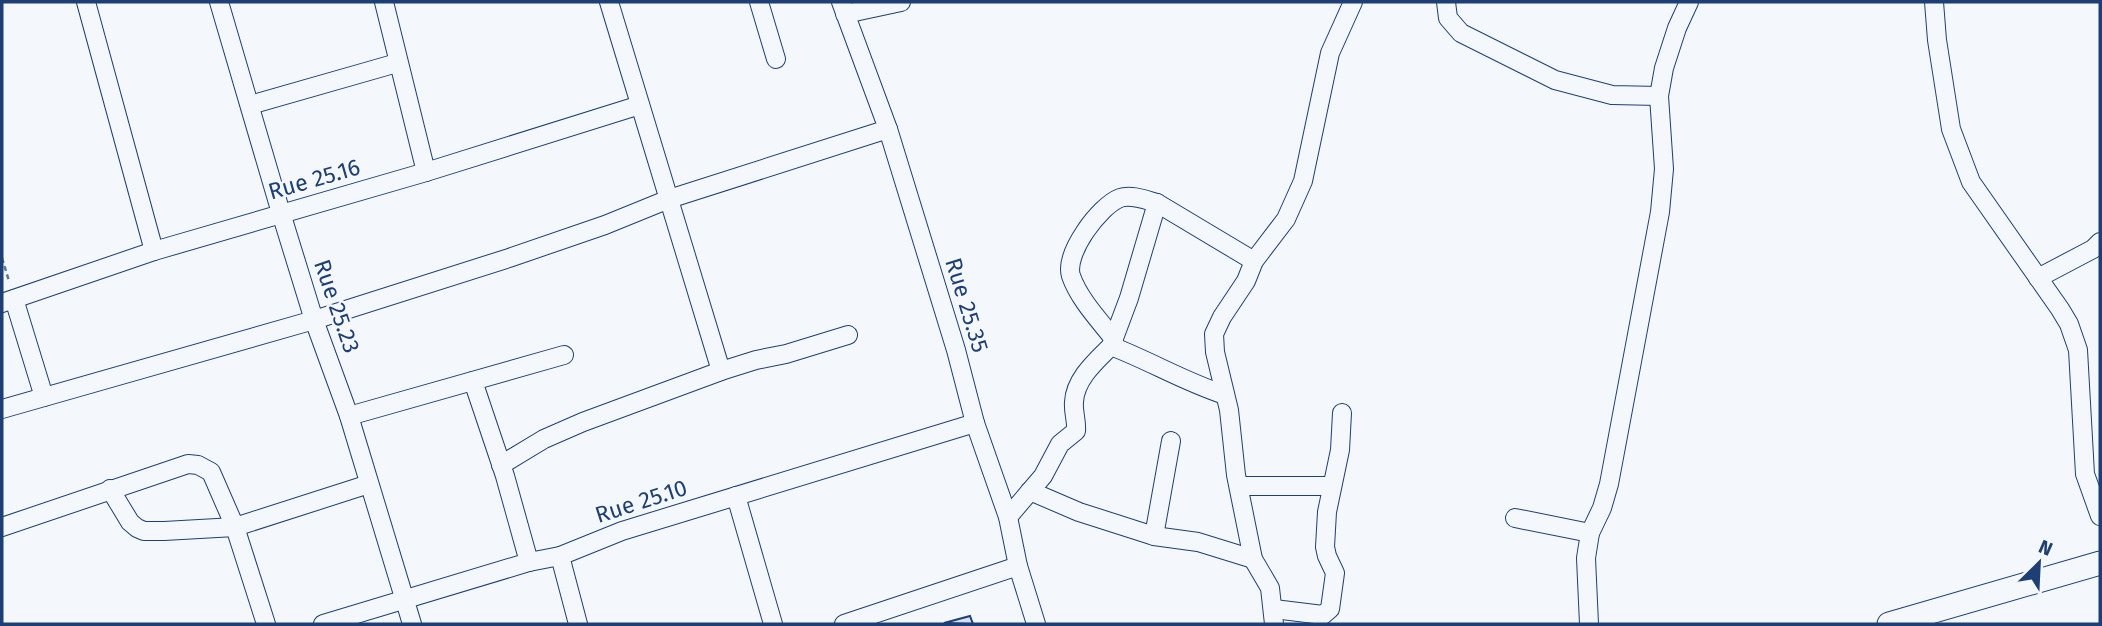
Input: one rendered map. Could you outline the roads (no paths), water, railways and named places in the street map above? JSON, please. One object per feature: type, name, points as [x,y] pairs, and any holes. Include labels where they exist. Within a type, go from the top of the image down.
[{"type":"main road","points":[[1889,624],[2100,563]]},
{"type":"street","points":[[86,2],[154,251]]},
{"type":"street","name":"Rue 25.23","points":[[219,2],[314,320],[349,416],[412,624]]},
{"type":"street","points":[[384,2],[426,172]]},
{"type":"street","points":[[609,2],[721,371]]},
{"type":"street","points":[[759,2],[776,59]]},
{"type":"street","points":[[843,8],[901,2]]},
{"type":"street","points":[[1342,413],[1325,547],[1335,573],[1330,609],[1323,615],[1274,617],[1270,588],[1253,559],[1214,334],[1246,281],[1254,261],[1286,219],[1303,181],[1327,63],[1353,2]]},
{"type":"street","points":[[1446,2],[1448,18],[1461,33],[1555,80],[1612,95],[1659,96]]},
{"type":"street","points":[[1589,624],[1586,558],[1590,534],[1609,484],[1660,212],[1664,169],[1659,96],[1664,68],[1689,2]]},
{"type":"street","points":[[1934,2],[1951,129],[1971,183],[2069,324],[2078,350],[2085,474],[2100,516]]},
{"type":"street","name":"Rue 25.35","points":[[843,8],[887,129],[956,350],[975,423],[1008,517],[1018,566],[1036,624]]},
{"type":"street","points":[[250,106],[397,63]]},
{"type":"street","name":"Rue 25.16","points":[[8,301],[154,251],[426,172],[640,105]]},
{"type":"street","points":[[2,409],[314,320],[509,258],[605,225],[669,199],[887,129]]},
{"type":"street","points":[[1225,395],[1198,386],[1112,342],[1071,275],[1070,258],[1080,238],[1107,207],[1120,198],[1132,197],[1157,203],[1254,261]]},
{"type":"street","points":[[1008,517],[1043,476],[1060,444],[1076,431],[1074,400],[1077,389],[1095,361],[1112,342],[1129,298],[1157,203]]},
{"type":"street","points":[[2038,278],[2093,249],[2100,242]]},
{"type":"street","points":[[8,301],[44,397]]},
{"type":"street","points":[[501,465],[544,439],[583,422],[721,371],[848,335]]},
{"type":"street","points":[[349,416],[564,355]]},
{"type":"street","points":[[473,381],[518,517],[529,562]]},
{"type":"street","name":"Rue 25.10","points":[[323,624],[529,562],[560,556],[622,531],[975,423]]},
{"type":"street","points":[[1154,537],[1171,441]]},
{"type":"street","points":[[2,527],[188,464],[198,465],[211,472],[235,527],[266,624]]},
{"type":"street","points":[[110,489],[130,523],[144,531],[235,527],[369,484]]},
{"type":"street","points":[[1239,486],[1331,486]]},
{"type":"street","points":[[1030,491],[1079,512],[1154,537],[1198,542],[1253,559]]},
{"type":"street","points":[[736,496],[773,624]]},
{"type":"street","points":[[1515,518],[1590,534]]},
{"type":"street","points":[[560,556],[578,624]]},
{"type":"street","points":[[844,624],[1018,566]]}]
